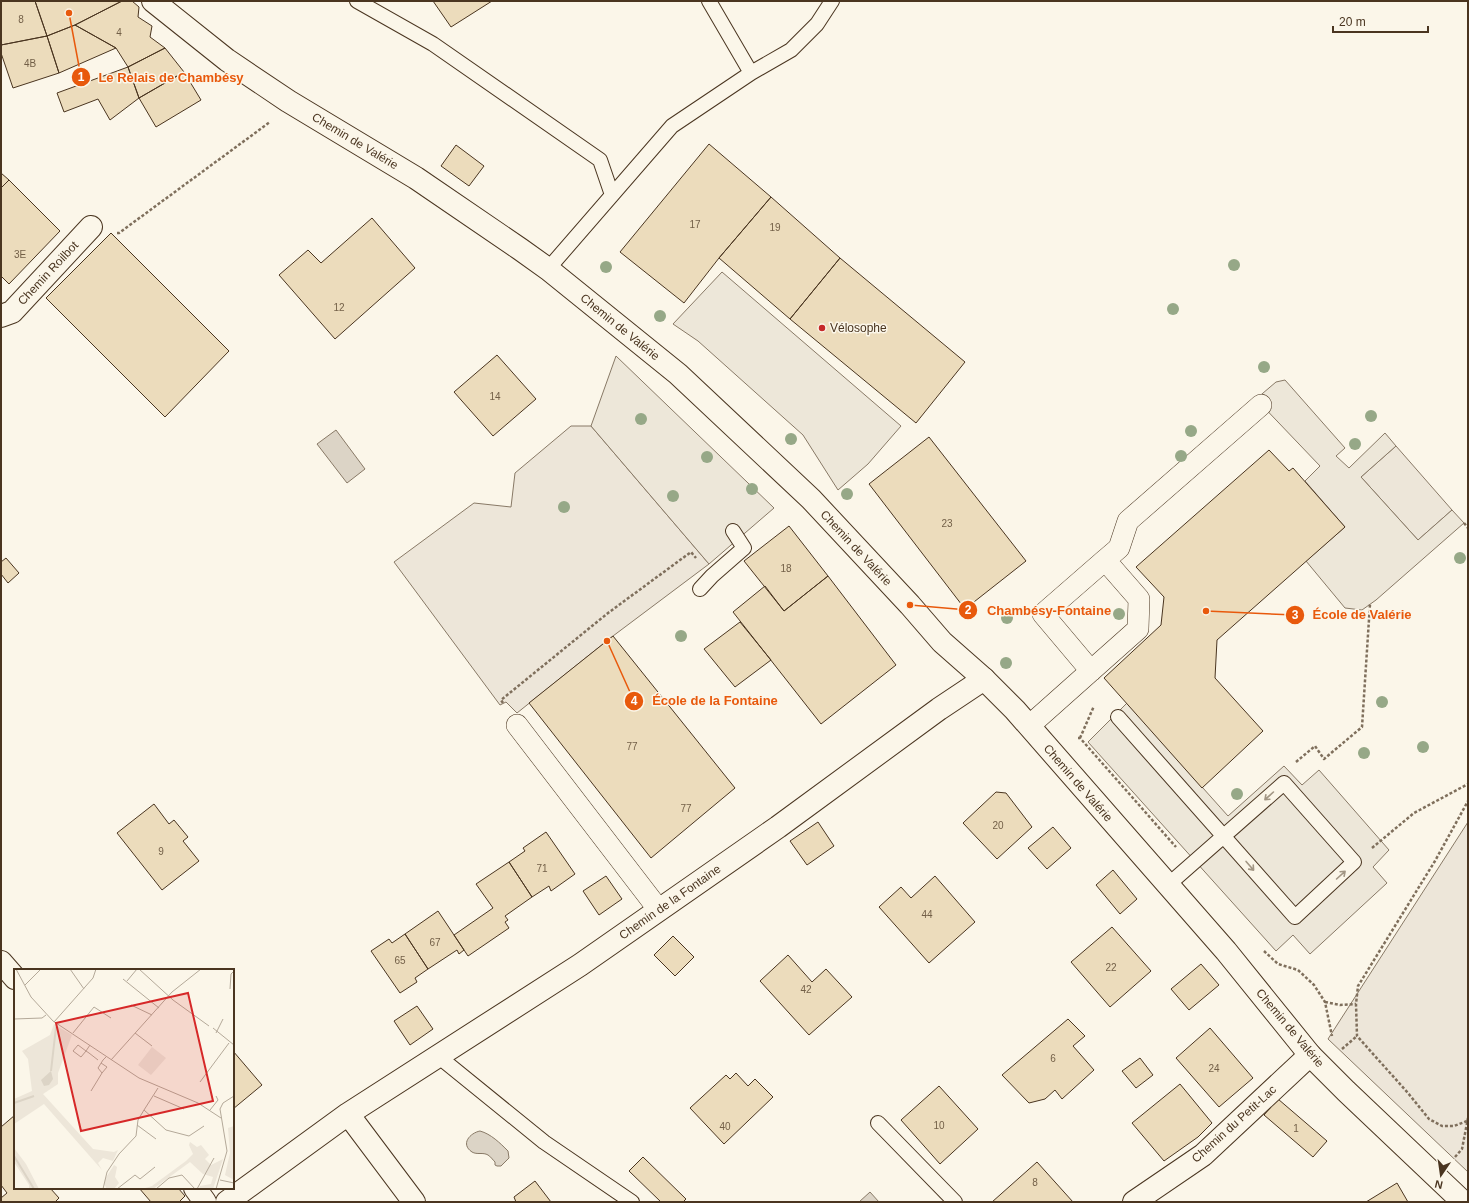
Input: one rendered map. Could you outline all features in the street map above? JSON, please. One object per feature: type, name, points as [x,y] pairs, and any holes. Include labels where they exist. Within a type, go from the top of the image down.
[{"type":"street","name":"Chemin de Valérie","points":[[153,1],[227,60],[288,101],[416,178],[459,206],[548,269],[678,374],[811,499],[942,642],[984,679],[1015,710],[1226,951],[1310,1054],[1346,1091],[1463,1202]]},
{"type":"street","name":"Chemin Roilbot","points":[[1,316],[12,312],[91,226]]},
{"type":"street","points":[[1091,671],[1044,614],[1119,548],[1128,521],[1261,405]]},
{"type":"street","points":[[1029,726],[1138,629],[1139,599],[1105,560]]},
{"type":"street","name":"Chemin de la Fontaine","points":[[227,1202],[348,1114],[580,965],[778,827],[939,709],[984,679]]},
{"type":"street","points":[[518,725],[658,910]]},
{"type":"street","points":[[1,962],[14,977]]},
{"type":"street","name":"Chemin du Petit-Lac","points":[[1134,1202],[1203,1155],[1310,1054]]},
{"type":"street","points":[[348,1114],[414,1202]]},
{"type":"street","points":[[196,1189],[205,1202]]},
{"type":"lane","points":[[357,1],[433,44],[600,160],[612,195]]},
{"type":"lane","points":[[709,1],[751,73]]},
{"type":"lane","points":[[548,269],[672,126],[751,73],[791,50],[817,24],[832,1]]},
{"type":"lane","points":[[700,588],[744,548],[733,531]]},
{"type":"lane","points":[[1118,716],[1224,837],[1295,917],[1354,862],[1284,783],[1224,837],[1168,885]]},
{"type":"lane","points":[[438,1056],[544,1142],[632,1202]]},
{"type":"lane","points":[[878,1123],[955,1202]]},
{"type":"path","points":[[91,226],[120,233],[269,123],[288,101]]},
{"type":"path","points":[[1464,523],[1468,528]]},
{"type":"path","points":[[501,700],[608,613],[691,552],[712,576]]},
{"type":"path","points":[[1291,766],[1314,746],[1324,759],[1362,727],[1370,604]]},
{"type":"path","points":[[1354,862],[1414,813],[1468,784]]},
{"type":"path","points":[[1467,1120],[1454,1126],[1442,1126],[1429,1119],[1357,1036],[1356,1004],[1358,986],[1435,861],[1468,801]]},
{"type":"path","points":[[1260,946],[1278,964],[1298,970],[1314,985],[1325,1002],[1336,1054],[1328,1073]]},
{"type":"path","points":[[1325,1002],[1340,1005],[1356,1004]]},
{"type":"path","points":[[1346,1047],[1357,1036]]},
{"type":"path","points":[[1462,1149],[1467,1120]]},
{"type":"shaded area","points":[[722,272],[901,426],[868,464],[838,490],[803,435],[698,341],[673,324]]},
{"type":"shaded area","points":[[616,356],[774,508],[709,564],[591,426]]},
{"type":"shaded area","points":[[1285,380],[1345,448],[1336,456],[1349,468],[1385,433],[1396,446],[1361,477],[1418,540],[1452,510],[1464,523],[1376,600],[1362,610],[1345,608],[1306,561],[1345,527],[1305,481],[1320,466],[1256,399],[1276,382]]},
{"type":"shaded area","points":[[571,426],[591,426],[709,564],[613,636],[517,713],[506,702],[500,705],[394,562],[474,503],[511,507],[515,473]]},
{"type":"shaded area","points":[[336,430],[365,469],[347,483],[317,444]]},
{"type":"shaded area","points":[[1396,446],[1452,510],[1418,540],[1361,477]]},
{"type":"shaded area","points":[[1127,703],[1228,816],[1284,766],[1302,785],[1319,770],[1389,850],[1373,867],[1387,883],[1310,954],[1293,935],[1276,951],[1088,742]]},
{"type":"shaded area","points":[[1468,822],[1468,1172],[1328,1039]]},
{"type":"shaded area","points":[[480,1131],[499,1142],[508,1151],[509,1158],[501,1166],[495,1165],[495,1162],[488,1155],[474,1153],[468,1149],[467,1142],[470,1136]]},
{"type":"shaded area","points":[[870,1192],[879,1202],[859,1202]]},
{"type":"building","points":[[1,1],[35,1],[47,36],[1,45]]},
{"type":"building","points":[[35,1],[122,1],[75,25],[47,36]]},
{"type":"building","points":[[122,1],[132,1],[139,7],[138,17],[152,26],[150,37],[165,48],[128,67],[116,48],[75,25]]},
{"type":"building","points":[[433,1],[492,1],[451,27]]},
{"type":"building","points":[[75,25],[116,48],[59,73],[47,36]]},
{"type":"building","points":[[47,36],[59,73],[13,88],[1,53],[1,45]]},
{"type":"building","points":[[165,48],[184,72],[139,98],[128,67]]},
{"type":"building","points":[[128,67],[139,98],[110,120],[98,99],[64,112],[57,93]]},
{"type":"building","points":[[184,72],[201,100],[156,127],[139,98]]},
{"type":"building","points":[[709,144],[771,197],[719,258],[684,303],[620,252]]},
{"type":"building","points":[[456,145],[484,166],[469,186],[441,166]]},
{"type":"building","points":[[1,173],[9,180],[1,188]]},
{"type":"building","points":[[9,180],[60,231],[9,284],[1,276],[1,188]]},
{"type":"building","points":[[771,197],[840,258],[790,319],[719,258]]},
{"type":"building","points":[[372,218],[415,268],[335,339],[279,275],[308,250],[321,263]]},
{"type":"building","points":[[111,233],[229,351],[165,417],[46,298]]},
{"type":"building","points":[[840,258],[965,362],[916,423],[790,319]]},
{"type":"building","points":[[497,355],[536,399],[493,436],[454,392]]},
{"type":"building","points":[[929,437],[1026,561],[965,609],[869,484]]},
{"type":"building","points":[[1269,450],[1289,471],[1293,468],[1345,527],[1217,640],[1215,678],[1263,731],[1202,788],[1104,678],[1161,625],[1164,597],[1136,567]]},
{"type":"building","points":[[789,526],[828,576],[784,611],[744,561]]},
{"type":"building","points":[[6,558],[19,573],[8,583],[1,574],[1,562]]},
{"type":"building","points":[[828,576],[896,665],[821,724],[733,612],[765,586],[784,611]]},
{"type":"building","points":[[740,622],[771,660],[735,687],[704,649]]},
{"type":"building","points":[[613,636],[735,788],[651,858],[529,703]]},
{"type":"building","points":[[996,792],[1006,793],[1032,827],[997,859],[963,823]]},
{"type":"building","points":[[154,804],[169,824],[174,820],[188,837],[183,841],[199,861],[162,890],[117,833]]},
{"type":"building","points":[[818,822],[834,846],[807,865],[790,841]]},
{"type":"building","points":[[1053,827],[1071,848],[1047,869],[1028,848]]},
{"type":"building","points":[[546,832],[575,874],[551,891],[549,886],[532,897],[509,862],[525,851],[523,848]]},
{"type":"building","points":[[509,862],[532,897],[505,916],[508,920],[505,922],[509,928],[468,956],[454,935],[493,908],[476,884]]},
{"type":"building","points":[[1113,870],[1137,899],[1120,914],[1096,885]]},
{"type":"building","points":[[606,876],[622,899],[599,915],[583,891]]},
{"type":"building","points":[[935,876],[975,922],[929,963],[879,907],[901,887],[911,898]]},
{"type":"building","points":[[438,911],[464,950],[459,954],[457,950],[428,969],[405,934]]},
{"type":"building","points":[[1112,927],[1151,971],[1110,1007],[1071,962]]},
{"type":"building","points":[[405,934],[428,969],[415,978],[417,982],[400,993],[371,951],[389,939],[392,943]]},
{"type":"building","points":[[673,936],[694,957],[675,976],[654,955]]},
{"type":"building","points":[[788,955],[812,982],[826,969],[852,997],[809,1035],[760,981]]},
{"type":"building","points":[[1201,964],[1219,985],[1189,1010],[1171,989]]},
{"type":"building","points":[[417,1006],[433,1029],[410,1045],[394,1021]]},
{"type":"building","points":[[1068,1019],[1085,1036],[1073,1046],[1094,1070],[1062,1099],[1055,1090],[1045,1099],[1029,1103],[1002,1075]]},
{"type":"building","points":[[1210,1028],[1253,1078],[1219,1107],[1176,1058]]},
{"type":"building","points":[[234,1052],[262,1085],[234,1108]]},
{"type":"building","points":[[1140,1058],[1153,1075],[1136,1088],[1122,1071]]},
{"type":"building","points":[[736,1073],[748,1086],[755,1079],[773,1097],[724,1144],[690,1108],[726,1075],[730,1079]]},
{"type":"building","points":[[1180,1084],[1212,1123],[1198,1137],[1164,1161],[1132,1123]]},
{"type":"building","points":[[939,1086],[978,1129],[940,1164],[901,1120]]},
{"type":"building","points":[[1278,1099],[1327,1141],[1313,1157],[1264,1115]]},
{"type":"building","points":[[14,1116],[14,1189],[51,1189],[59,1198],[55,1202],[1,1202],[1,1198],[7,1193],[1,1185],[1,1127]]},
{"type":"building","points":[[643,1157],[686,1199],[683,1202],[661,1202],[629,1171]]},
{"type":"building","points":[[1037,1162],[1073,1202],[992,1202]]},
{"type":"building","points":[[535,1181],[551,1202],[516,1202],[514,1197]]},
{"type":"building","points":[[1397,1183],[1408,1202],[1366,1202]]},
{"type":"building","points":[[140,1189],[179,1189],[185,1196],[179,1202],[151,1202]]},
{"type":"place","name":"Le Relais de Chambésy","points":[[69,13]]},
{"type":"place","name":"Vélosophe","points":[[822,328]]},
{"type":"place","name":"Chambésy-Fontaine","points":[[910,605]]},
{"type":"place","name":"École de Valérie","points":[[1206,611]]},
{"type":"place","name":"École de la Fontaine","points":[[607,641]]}]
